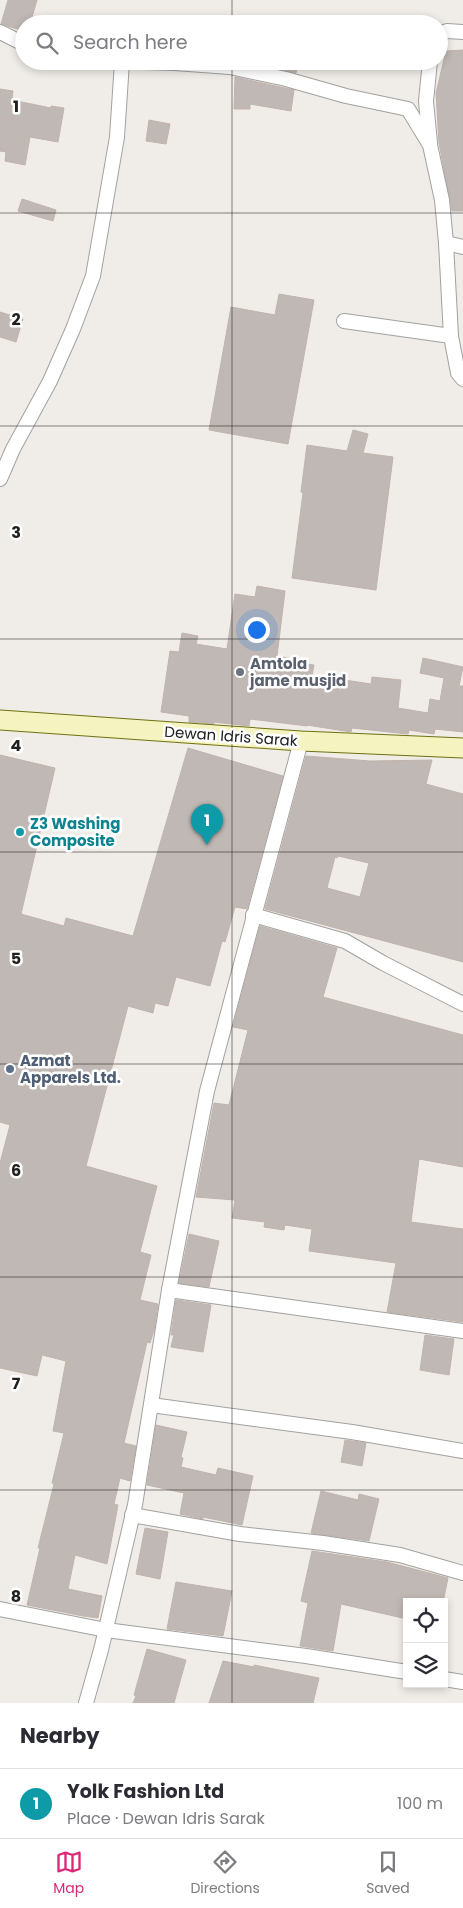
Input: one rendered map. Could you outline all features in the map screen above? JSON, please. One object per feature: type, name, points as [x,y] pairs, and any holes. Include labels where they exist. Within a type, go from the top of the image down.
[{"type":"main road","name":"Dewan Idris Sarak","points":[[0,720],[300,741],[463,748]]},
{"type":"street","points":[[448,31],[463,32]]},
{"type":"street","points":[[0,32],[15,40]]},
{"type":"street","points":[[0,479],[13,449],[50,381],[73,329],[93,276],[116,138],[115,70]]},
{"type":"street","points":[[247,70],[346,96],[408,109],[426,101]]},
{"type":"street","points":[[429,70],[426,101],[430,145],[442,200],[451,336],[458,373],[463,379]]},
{"type":"street","points":[[408,109],[430,145]]},
{"type":"street","points":[[446,243],[463,247]]},
{"type":"street","points":[[344,322],[451,336]]},
{"type":"street","points":[[86,1703],[106,1630],[132,1515],[169,1290],[207,1091],[300,741]]},
{"type":"street","points":[[253,915],[346,941],[383,963],[463,1004]]},
{"type":"street","points":[[169,1290],[463,1331]]},
{"type":"street","points":[[151,1405],[352,1432],[463,1451]]},
{"type":"street","points":[[132,1515],[240,1534],[323,1542],[400,1555],[463,1573]]},
{"type":"street","points":[[0,1609],[106,1630],[306,1656],[403,1671]]},
{"type":"street","points":[[448,1680],[463,1682]]},
{"type":"building","points":[[8,0],[37,0],[33,15],[15,15],[15,28],[1,24]]},
{"type":"building","points":[[463,50],[463,211],[452,211],[439,143],[436,93],[441,70],[448,70],[448,51]]},
{"type":"building","points":[[284,70],[296,70],[296,73]]},
{"type":"building","points":[[235,77],[294,90],[291,111],[250,104],[250,109],[234,109]]},
{"type":"building","points":[[0,89],[13,91],[12,100],[51,108],[51,106],[64,108],[58,142],[30,137],[25,165],[5,161],[6,152],[0,151]]},
{"type":"building","points":[[149,120],[170,124],[166,144],[146,141]]},
{"type":"building","points":[[22,199],[56,210],[53,221],[18,211]]},
{"type":"building","points":[[279,294],[314,300],[288,444],[209,430],[231,307],[275,315]]},
{"type":"building","points":[[0,312],[23,319],[16,342],[0,337]]},
{"type":"building","points":[[353,430],[368,434],[363,453],[393,457],[376,590],[292,578],[307,445],[347,451]]},
{"type":"building","points":[[257,586],[285,591],[277,656],[289,658],[288,661],[314,665],[312,675],[371,684],[372,677],[401,680],[398,708],[428,713],[430,699],[440,701],[444,678],[420,673],[423,658],[463,667],[459,686],[463,686],[463,732],[435,729],[434,734],[409,730],[408,734],[352,728],[351,732],[250,719],[249,726],[214,722],[214,724],[189,722],[189,716],[161,712],[170,651],[179,652],[182,633],[198,636],[196,644],[227,649],[235,594],[255,597]]},
{"type":"building","points":[[188,748],[283,776],[247,909],[235,907],[225,942],[222,941],[210,986],[176,977],[168,1006],[155,1003],[153,1013],[128,1006],[86,1166],[157,1186],[140,1252],[151,1255],[140,1300],[158,1304],[154,1330],[150,1343],[147,1342],[124,1443],[136,1446],[130,1481],[120,1478],[114,1504],[118,1505],[107,1564],[75,1555],[68,1589],[102,1596],[98,1618],[27,1605],[64,1433],[53,1431],[66,1361],[42,1355],[37,1376],[0,1368],[0,1163],[10,1125],[0,1122],[0,755],[55,768],[21,914],[64,926],[66,918],[133,936]]},
{"type":"building","points":[[306,756],[370,761],[432,760],[426,784],[463,794],[463,962],[265,909]],"holes":[[[338,856],[369,863],[360,897],[327,888],[335,857],[337,858]]]},
{"type":"building","points":[[260,926],[337,948],[323,997],[463,1035],[463,1167],[419,1159],[411,1222],[463,1229],[463,1322],[387,1312],[396,1263],[309,1251],[312,1229],[285,1225],[284,1230],[264,1227],[265,1222],[232,1218],[235,1200],[196,1197],[214,1103],[229,1105],[248,1030],[233,1027]]},
{"type":"building","points":[[189,1234],[219,1241],[209,1287],[179,1283]]},
{"type":"building","points":[[176,1300],[211,1305],[203,1352],[171,1347],[174,1335],[171,1335]]},
{"type":"building","points":[[425,1335],[454,1339],[449,1375],[420,1370]]},
{"type":"building","points":[[156,1425],[187,1432],[181,1457],[183,1458],[181,1467],[216,1475],[218,1468],[253,1476],[242,1525],[180,1514],[184,1493],[147,1485]]},
{"type":"building","points":[[345,1440],[366,1443],[362,1466],[341,1462]]},
{"type":"building","points":[[321,1491],[358,1500],[359,1494],[379,1499],[369,1541],[311,1533]]},
{"type":"building","points":[[145,1528],[168,1532],[160,1579],[136,1574]]},
{"type":"building","points":[[312,1551],[387,1562],[448,1578],[444,1598],[403,1598],[403,1618],[341,1604],[333,1651],[300,1646],[308,1603],[301,1601]]},
{"type":"building","points":[[176,1582],[232,1591],[223,1636],[167,1629]]},
{"type":"building","points":[[147,1649],[186,1660],[174,1703],[133,1703]]},
{"type":"building","points":[[223,1661],[319,1678],[313,1703],[209,1703]]},
{"type":"place","name":"Amtola jame musjid","points":[[240,672]]},
{"type":"place","name":"Z3 Washing Composite","points":[[20,832]]},
{"type":"place","name":"Yolk Fashion Ltd","points":[[207,845]]},
{"type":"place","name":"Azmat Apparels Ltd.","points":[[10,1069]]}]
